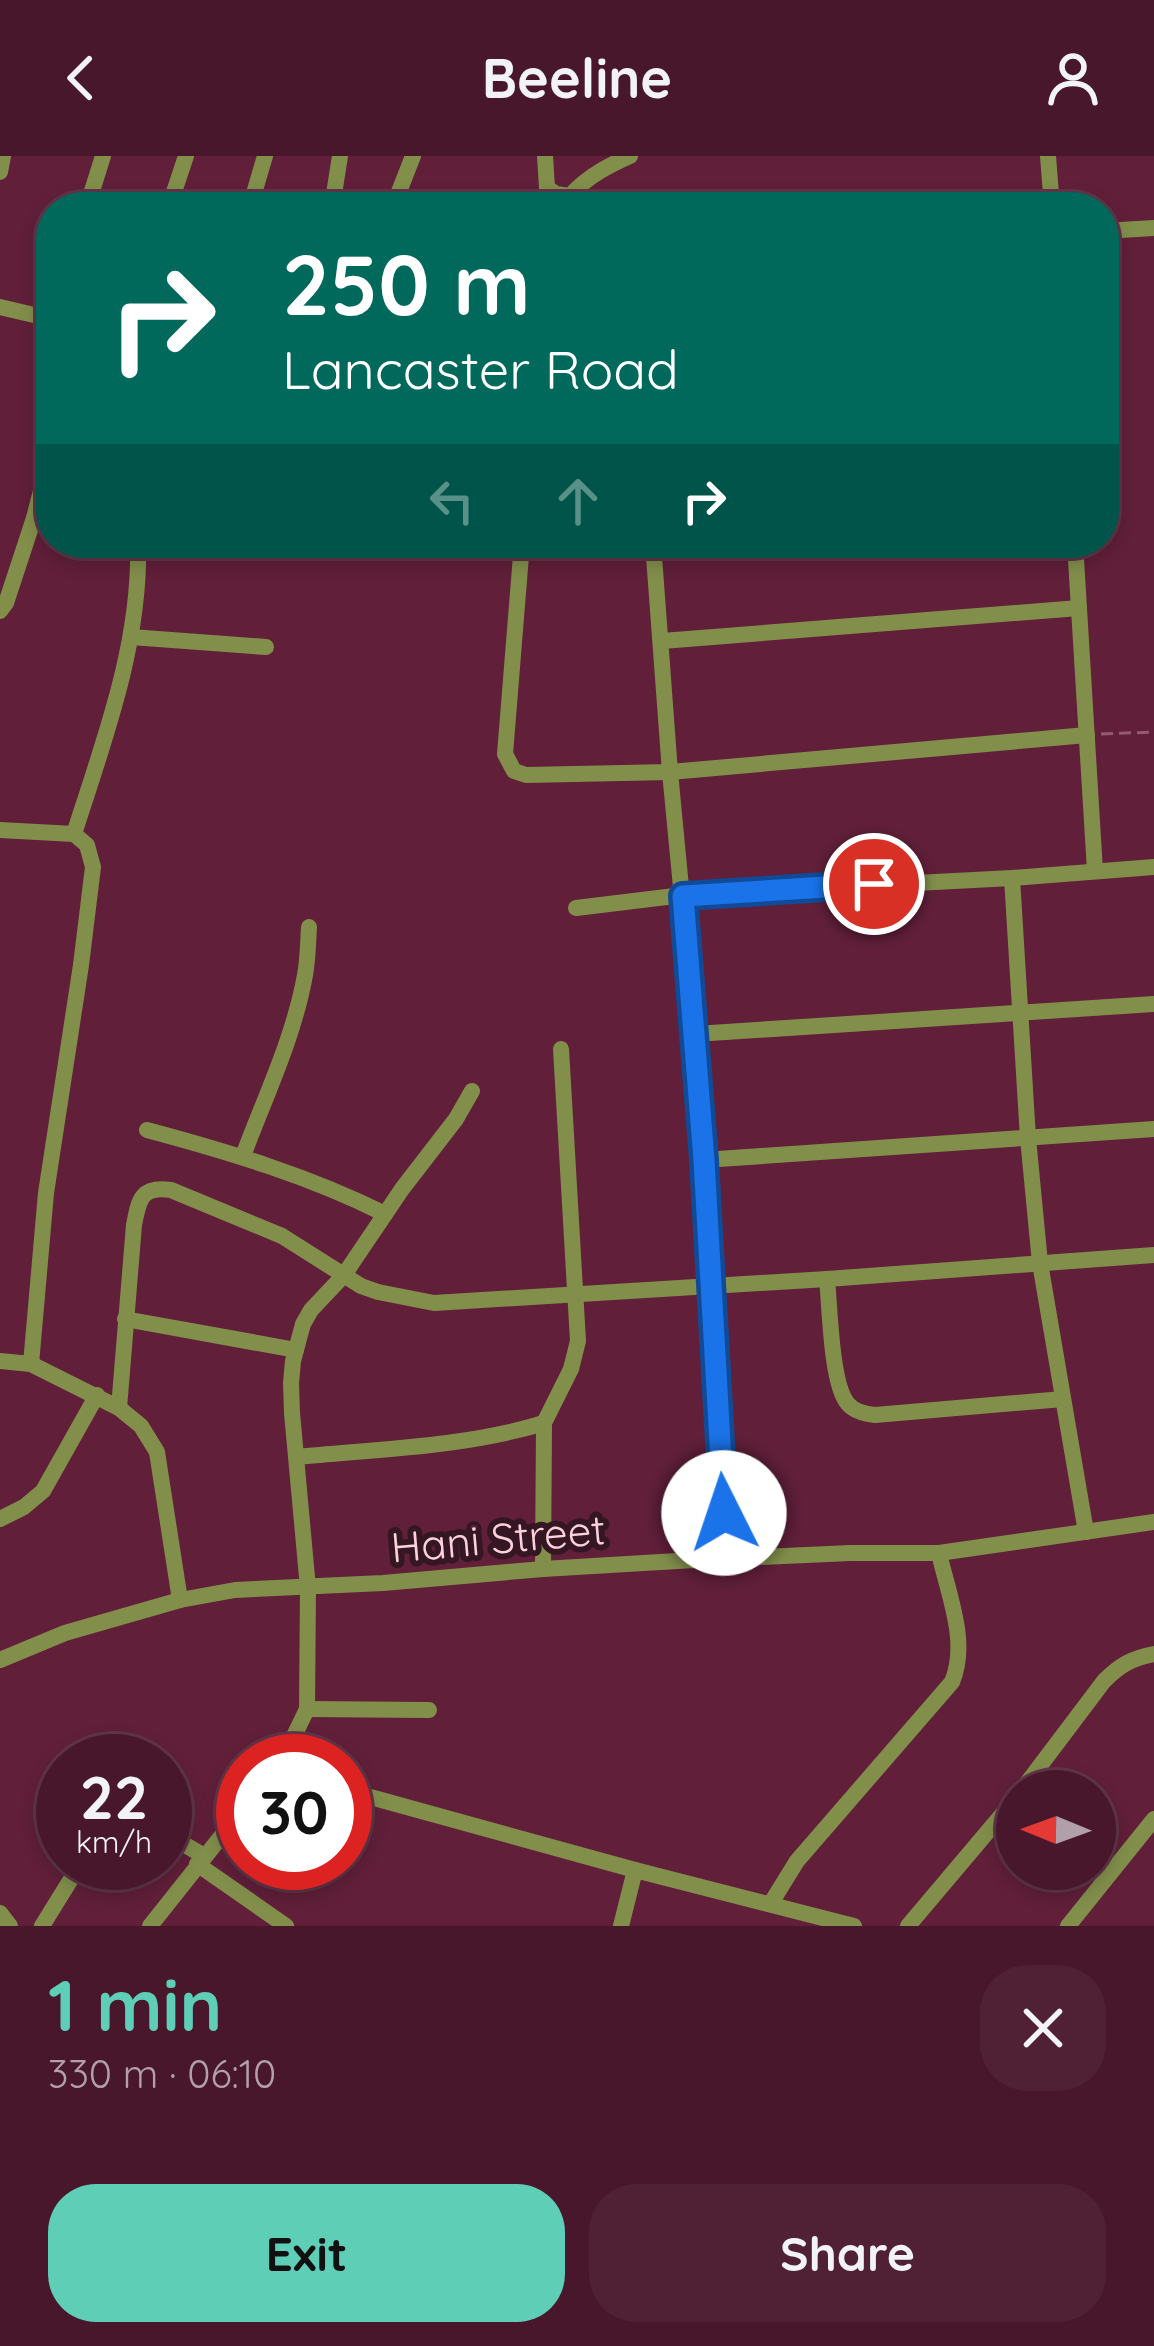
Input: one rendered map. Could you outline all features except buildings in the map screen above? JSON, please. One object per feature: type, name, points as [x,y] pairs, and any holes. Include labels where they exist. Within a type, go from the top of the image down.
[{"type":"street","points":[[0,172],[3,156]]},
{"type":"street","points":[[91,192],[103,156]]},
{"type":"street","points":[[174,192],[186,156]]},
{"type":"street","points":[[254,192],[265,156]]},
{"type":"street","points":[[334,192],[340,156]]},
{"type":"street","points":[[399,192],[413,156]]},
{"type":"street","points":[[545,156],[547,188],[553,192]]},
{"type":"street","points":[[575,192],[631,156]]},
{"type":"street","points":[[1048,156],[1051,192]]},
{"type":"street","points":[[1119,230],[1154,228]]},
{"type":"street","points":[[0,331],[3,308],[36,314]]},
{"type":"street","points":[[0,611],[36,510]]},
{"type":"street","points":[[74,834],[131,637],[138,558]]},
{"type":"street","points":[[521,558],[506,743],[508,764],[526,775],[670,772],[1087,735]]},
{"type":"street","points":[[654,558],[695,1034],[726,1558]]},
{"type":"street","points":[[1076,558],[1095,871]]},
{"type":"street","points":[[662,641],[1079,608]]},
{"type":"street","points":[[131,637],[266,647]]},
{"type":"street","points":[[0,830],[74,834],[87,845],[93,879],[52,1152],[31,1364]]},
{"type":"street","points":[[576,908],[683,896],[1154,867]]},
{"type":"street","points":[[1012,878],[1040,1263],[1087,1532]]},
{"type":"street","points":[[242,1156],[287,1039],[306,973],[309,927]]},
{"type":"street","points":[[695,1034],[1154,1004]]},
{"type":"street","points":[[543,1569],[544,1423],[577,1354],[578,1293],[561,1049]]},
{"type":"street","points":[[295,1734],[307,1709],[308,1588],[291,1383],[303,1324],[344,1275],[472,1090]]},
{"type":"street","points":[[704,1160],[1154,1129]]},
{"type":"street","points":[[147,1130],[242,1156],[338,1190],[385,1214]]},
{"type":"street","points":[[119,1408],[138,1205],[155,1188],[171,1190],[282,1236],[378,1292],[434,1303],[1154,1255]]},
{"type":"street","points":[[827,1280],[837,1382],[850,1406],[860,1413],[1064,1399]]},
{"type":"street","points":[[125,1319],[296,1350]]},
{"type":"street","points":[[0,1360],[31,1364],[97,1395],[141,1426],[157,1452],[180,1600]]},
{"type":"street","points":[[0,1519],[43,1491],[97,1395]]},
{"type":"street","points":[[297,1457],[480,1438],[544,1423]]},
{"type":"street","name":"Hani Street","points":[[0,1660],[65,1633],[236,1589],[726,1558],[939,1553],[1154,1522]]},
{"type":"street","points":[[771,1904],[797,1861],[952,1682],[958,1669],[959,1639],[939,1553]]},
{"type":"street","points":[[1037,1770],[1119,1665],[1154,1654]]},
{"type":"street","points":[[307,1709],[429,1710]]},
{"type":"street","points":[[372,1797],[854,1926]]},
{"type":"street","points":[[1068,1926],[1154,1819]]},
{"type":"street","points":[[908,1926],[996,1821]]},
{"type":"street","points":[[150,1926],[216,1842]]},
{"type":"street","points":[[192,1854],[286,1926]]},
{"type":"street","points":[[621,1926],[635,1870]]},
{"type":"street","points":[[42,1926],[64,1890]]},
{"type":"street","points":[[0,1913],[10,1926]]},
{"type":"path","points":[[1087,735],[1154,732]]},
{"type":"route","points":[[724,1513],[683,896],[874,884]]}]
